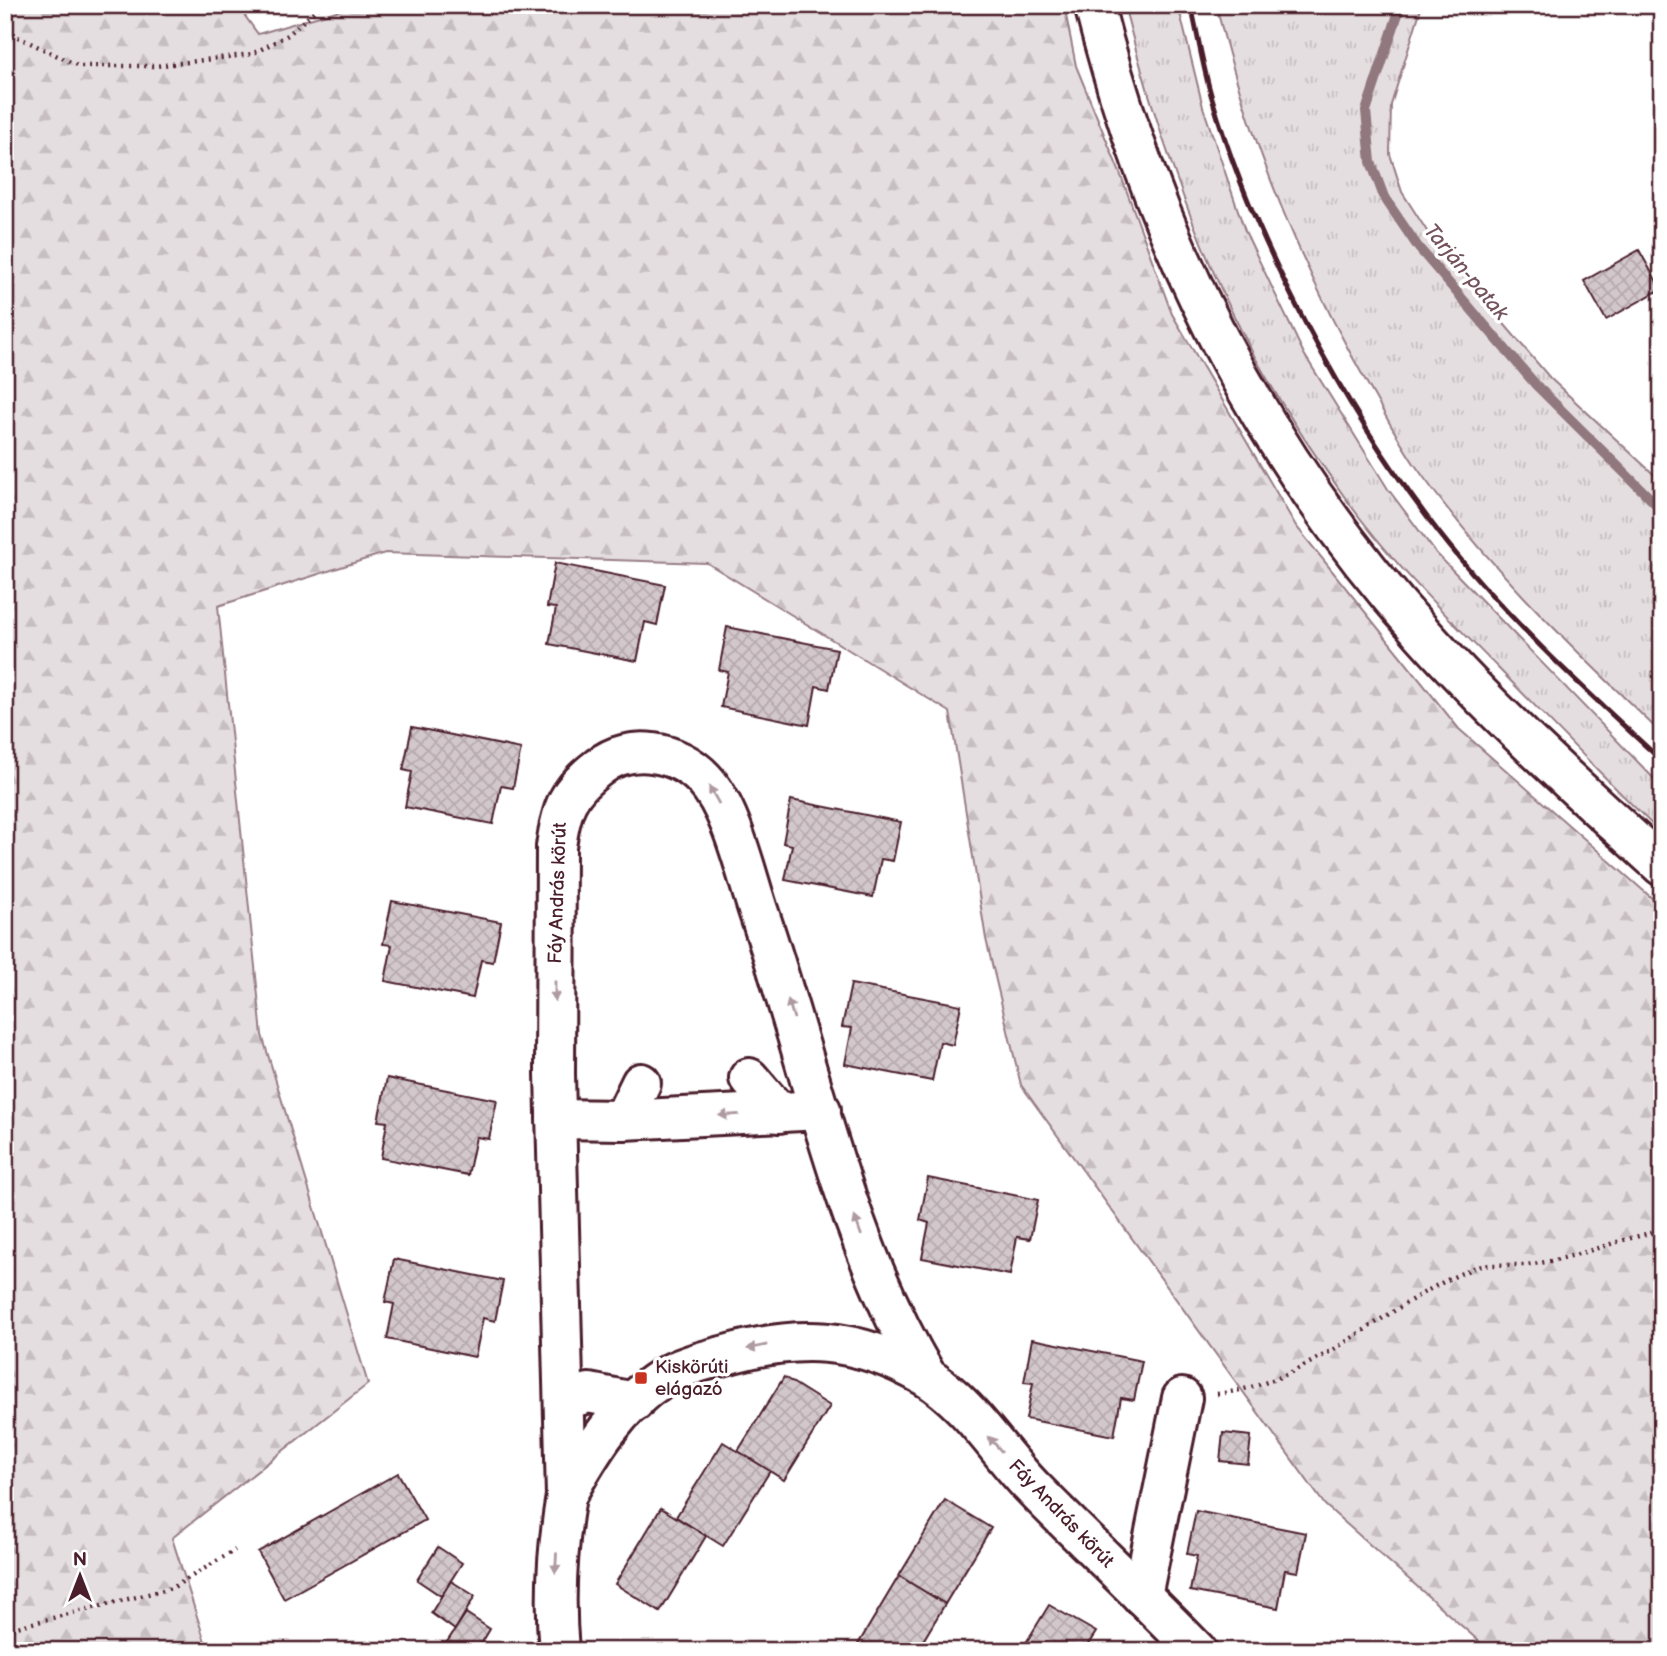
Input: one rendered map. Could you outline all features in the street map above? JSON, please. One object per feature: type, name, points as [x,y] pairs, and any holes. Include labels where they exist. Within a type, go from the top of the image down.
[{"type":"street","points":[[1094,5],[1106,51],[1160,214],[1190,286],[1219,344],[1273,439],[1334,523],[1422,633],[1493,707],[1662,866]]},
{"type":"street","name":"Fáy András körút","points":[[559,1651],[555,1583],[566,1496],[556,1119],[555,902],[561,814],[573,790],[604,763],[617,756],[641,752],[667,756],[684,765],[703,778],[726,817],[875,1273],[927,1377]]},
{"type":"street","points":[[749,1078],[779,1113]]},
{"type":"street","points":[[623,1120],[641,1083]]},
{"type":"street","points":[[556,1119],[623,1120],[821,1110]]},
{"type":"street","points":[[825,1342],[841,1335],[862,1313],[875,1273]]},
{"type":"street","name":"Fáy András körút","points":[[566,1496],[589,1456],[621,1413],[663,1377],[704,1360],[756,1346],[808,1340],[856,1346],[927,1377],[960,1404],[1033,1488],[1196,1651]]},
{"type":"street","points":[[564,1400],[589,1393],[634,1402]]},
{"type":"street","points":[[1142,1596],[1182,1398]]},
{"type":"path","points":[[5,31],[79,66],[156,66],[252,54],[288,35],[321,5]]},
{"type":"path","points":[[1182,1398],[1230,1392],[1280,1378],[1365,1332],[1417,1296],[1478,1267],[1531,1265],[1603,1249],[1662,1231]]},
{"type":"path","points":[[5,1630],[51,1615],[172,1588],[235,1550]]},
{"type":"green space","points":[[5,5],[237,5],[258,34],[357,5],[1064,5],[1076,66],[1120,173],[1172,314],[1296,526],[1459,729],[1662,907],[1662,1651],[1490,1651],[1325,1505],[1021,1085],[986,939],[950,712],[707,563],[385,553],[218,606],[262,1035],[368,1384],[172,1538],[208,1651],[5,1651]]},
{"type":"green space","points":[[1124,5],[1178,5],[1203,107],[1245,231],[1304,354],[1388,489],[1436,553],[1662,787],[1662,834],[1399,565],[1346,499],[1292,420],[1256,359],[1226,299],[1191,218],[1147,89]]},
{"type":"green space","points":[[1216,5],[1422,5],[1391,105],[1390,154],[1402,192],[1432,239],[1550,378],[1662,482],[1662,734],[1501,572],[1442,502],[1415,465],[1346,346],[1300,252],[1262,156]]},
{"type":"building","points":[[1639,250],[1661,289],[1606,320],[1584,281]]},
{"type":"building","points":[[555,563],[665,585],[657,625],[645,622],[637,661],[549,644],[556,608],[547,607]]},
{"type":"building","points":[[727,627],[837,649],[829,689],[816,686],[809,725],[721,707],[728,672],[719,670]]},
{"type":"building","points":[[412,727],[521,749],[513,788],[501,786],[493,824],[405,807],[412,772],[403,770]]},
{"type":"building","points":[[791,800],[901,822],[893,861],[881,859],[873,897],[785,880],[792,845],[783,843]]},
{"type":"building","points":[[392,901],[501,922],[493,962],[481,960],[473,998],[385,981],[392,945],[383,944]]},
{"type":"building","points":[[851,984],[961,1005],[953,1045],[940,1042],[932,1081],[845,1064],[852,1028],[842,1027]]},
{"type":"building","points":[[387,1078],[497,1100],[489,1139],[476,1137],[468,1175],[381,1158],[387,1122],[378,1121]]},
{"type":"building","points":[[928,1178],[1038,1200],[1030,1239],[1017,1237],[1010,1275],[922,1258],[929,1223],[920,1220]]},
{"type":"building","points":[[394,1259],[503,1281],[495,1321],[483,1318],[475,1357],[387,1339],[394,1304],[385,1302]]},
{"type":"building","points":[[1032,1339],[1142,1361],[1134,1400],[1121,1398],[1114,1436],[1026,1419],[1033,1383],[1024,1382]]},
{"type":"building","points":[[784,1377],[830,1406],[784,1480],[738,1451]]},
{"type":"building","points":[[1223,1433],[1251,1436],[1248,1464],[1220,1461]]},
{"type":"building","points":[[723,1442],[770,1471],[723,1546],[676,1517]]},
{"type":"building","points":[[398,1473],[425,1520],[284,1599],[258,1552]]},
{"type":"building","points":[[945,1500],[991,1528],[945,1604],[899,1576]]},
{"type":"building","points":[[661,1508],[706,1536],[660,1612],[615,1584]]},
{"type":"building","points":[[1196,1511],[1306,1533],[1298,1572],[1285,1570],[1278,1608],[1190,1591],[1197,1556],[1187,1554]]},
{"type":"building","points":[[438,1547],[462,1563],[441,1596],[417,1580]]},
{"type":"building","points":[[899,1576],[945,1604],[917,1651],[854,1651]]},
{"type":"building","points":[[451,1581],[475,1596],[455,1630],[431,1613]]},
{"type":"building","points":[[1049,1605],[1096,1632],[1084,1651],[1021,1651]]},
{"type":"building","points":[[466,1613],[490,1629],[477,1651],[453,1651],[445,1645]]},
{"type":"waterway","name":"Tarján-patak","points":[[1401,5],[1366,111],[1371,162],[1384,197],[1418,247],[1536,385],[1662,510]]},
{"type":"railway","points":[[1191,5],[1212,98],[1252,211],[1307,326],[1371,436],[1405,487],[1465,565],[1518,623],[1662,761]]},
{"type":"place","name":"Kiskörúti elágazó","points":[[641,1378]]}]
